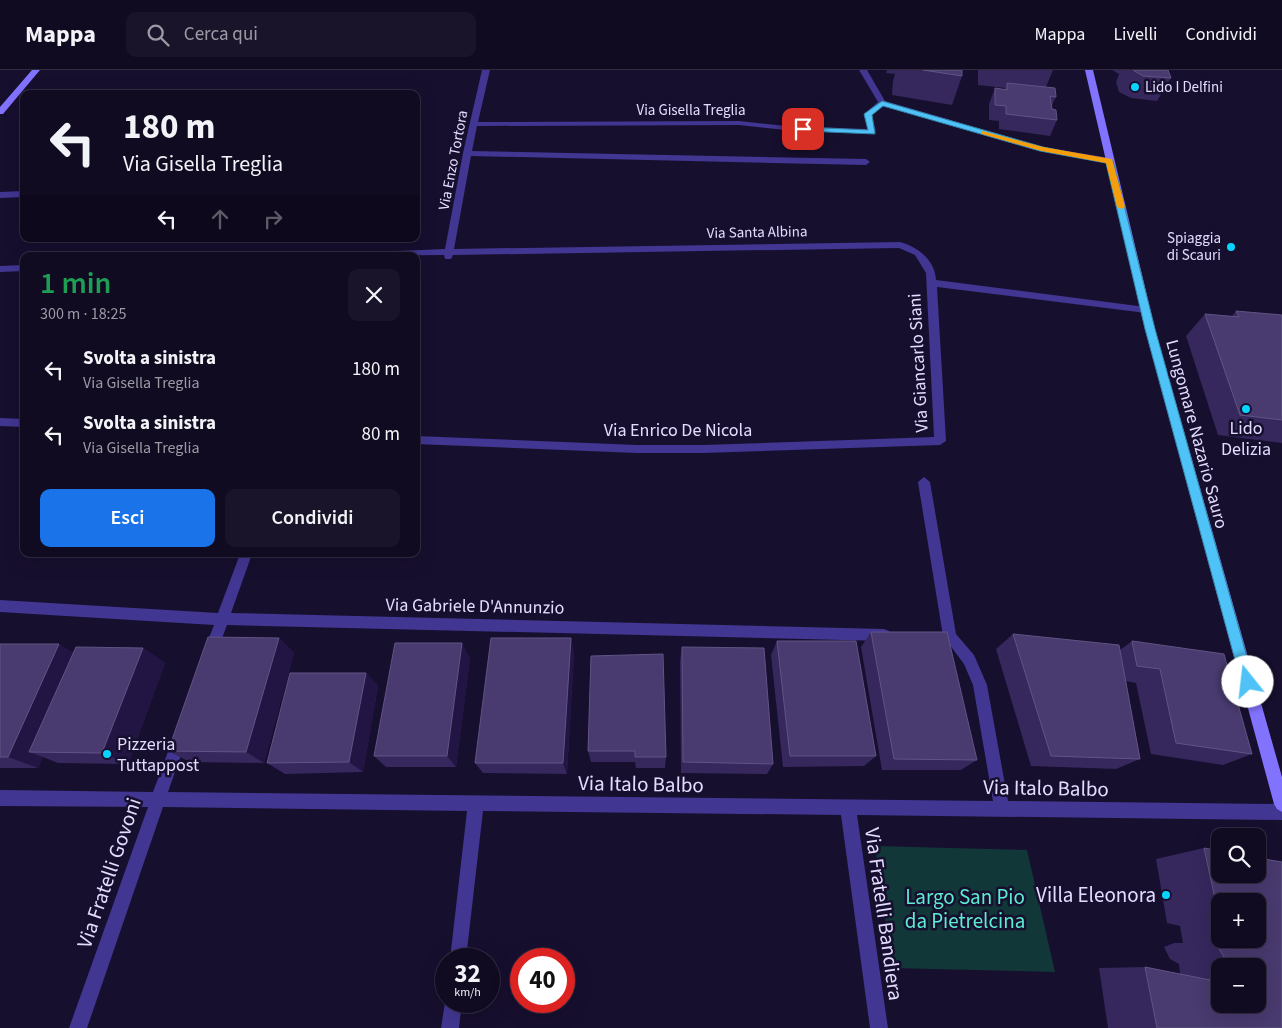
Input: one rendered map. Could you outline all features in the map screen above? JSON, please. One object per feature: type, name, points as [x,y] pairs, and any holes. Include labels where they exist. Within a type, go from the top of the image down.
[{"type":"street","points":[[0,112],[36,70]]},
{"type":"street","name":"Via Enzo Tortora","points":[[448,254],[467,153],[486,70]]},
{"type":"street","points":[[863,70],[882,103],[1042,149],[1110,161]]},
{"type":"street","name":"Lungomare Nazario Sauro","points":[[1089,70],[1146,310],[1179,438],[1282,804]]},
{"type":"street","name":"Via Gisella Treglia","points":[[473,124],[739,123],[786,128],[872,132],[868,114],[882,103]]},
{"type":"street","points":[[467,153],[866,162]]},
{"type":"street","points":[[0,195],[20,194]]},
{"type":"street","name":"Via Santa Albina","points":[[420,255],[900,245],[918,254],[930,273],[932,283]]},
{"type":"street","points":[[0,269],[20,268]]},
{"type":"street","points":[[932,283],[1146,310]]},
{"type":"street","name":"Via Giancarlo Siani","points":[[932,283],[940,441]]},
{"type":"street","points":[[0,422],[20,423]]},
{"type":"street","name":"Via Enrico De Nicola","points":[[420,440],[703,449],[940,441]]},
{"type":"street","points":[[924,482],[945,636],[969,660],[980,685],[1002,809]]},
{"type":"street","points":[[206,664],[245,557]]},
{"type":"street","name":"Via Gabriele D'Annunzio","points":[[0,606],[222,619],[900,635]]},
{"type":"street","name":"Via Fratelli Govoni","points":[[78,1028],[184,727]]},
{"type":"street","name":"Via Italo Balbo","points":[[0,798],[1282,812]]},
{"type":"street","points":[[459,948],[476,803]]},
{"type":"street","name":"Via Fratelli Bandiera","points":[[848,807],[879,1028]]},
{"type":"street","points":[[450,1028],[452,1013]]},
{"type":"green space","name":"Largo San Pio da Pietrelcina","points":[[875,846],[1027,850],[1055,972],[892,968]]},
{"type":"building","points":[[923,70],[962,70],[962,76]]},
{"type":"building","points":[[1133,70],[1168,70],[1171,78],[1143,76]]},
{"type":"building","points":[[1007,83],[1055,88],[1056,97],[1050,96],[1052,109],[1056,110],[1057,120],[1006,114],[1006,106],[995,105],[995,88],[1007,90]]},
{"type":"building","points":[[1236,311],[1282,315],[1282,420],[1240,415],[1205,314],[1239,317]]},
{"type":"building","points":[[871,632],[947,632],[977,760],[894,759]]},
{"type":"building","points":[[1013,634],[1119,645],[1140,759],[1051,756]]},
{"type":"building","points":[[208,637],[279,638],[246,752],[168,751]]},
{"type":"building","points":[[491,638],[571,638],[563,763],[475,763]]},
{"type":"building","points":[[777,641],[856,641],[876,756],[790,756]]},
{"type":"building","points":[[1132,641],[1224,654],[1252,754],[1176,743],[1160,669],[1137,666]]},
{"type":"building","points":[[395,643],[462,643],[447,756],[374,756]]},
{"type":"building","points":[[0,644],[59,644],[8,757],[0,757]]},
{"type":"building","points":[[76,647],[143,648],[102,753],[29,752]]},
{"type":"building","points":[[682,647],[764,648],[773,764],[683,762]]},
{"type":"building","points":[[663,654],[666,757],[635,757],[635,751],[588,751],[591,656]]},
{"type":"building","points":[[290,673],[366,673],[349,762],[267,763]]},
{"type":"building","points":[[1204,848],[1211,849],[1211,880]]},
{"type":"building","points":[[1266,859],[1282,862],[1282,1028],[1157,1028],[1145,967],[1211,980],[1211,1013],[1266,1013],[1266,958],[1226,958],[1218,948],[1266,948],[1266,893],[1214,893],[1212,883],[1266,883]]},
{"type":"slow traffic","points":[[984,133],[1042,149],[1110,161],[1121,207]]},
{"type":"place","name":"Lido I Delfini","points":[[1135,87]]},
{"type":"place","name":"Spiaggia di Scauri","points":[[1231,247]]},
{"type":"place","name":"Lido Delizia","points":[[1246,409]]},
{"type":"place","name":"Pizzeria Tuttappost","points":[[107,754]]},
{"type":"place","name":"Villa Eleonora","points":[[1166,895]]},
{"type":"route","points":[[803,129],[872,132],[868,114],[882,103],[1042,149],[1110,161],[1150,329],[1248,682]]}]
